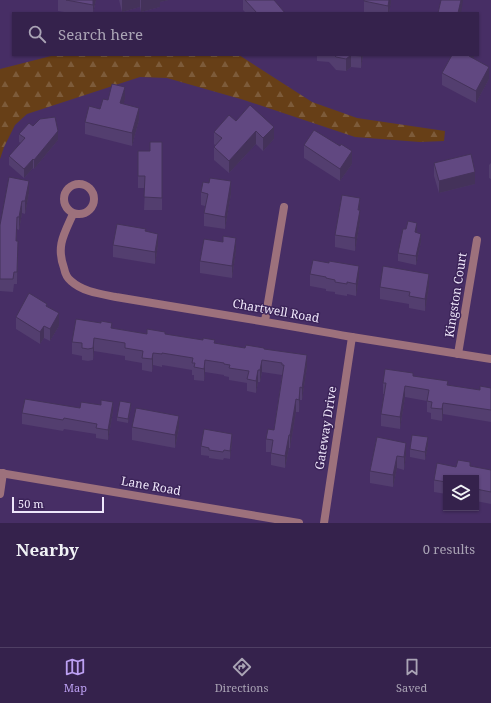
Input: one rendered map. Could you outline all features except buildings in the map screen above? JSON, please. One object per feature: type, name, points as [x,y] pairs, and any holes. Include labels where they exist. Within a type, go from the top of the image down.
[{"type":"street","points":[[265,321],[284,208]]},
{"type":"street","name":"Chartwell Road","points":[[73,214],[62,239],[60,250],[61,261],[70,281],[90,292],[352,337],[491,359]]},
{"type":"street","name":"Kingston Court","points":[[458,354],[477,240]]},
{"type":"street","name":"Gateway Drive","points":[[324,523],[352,337]]},
{"type":"street","points":[[0,494],[2,473]]},
{"type":"street","name":"Lane Road","points":[[2,473],[299,523]]},
{"type":"green space","points":[[51,56],[241,56],[312,102],[357,118],[445,131],[444,141],[420,142],[355,137],[244,100],[167,78],[140,77],[27,114],[15,125],[0,159],[0,69]]}]
